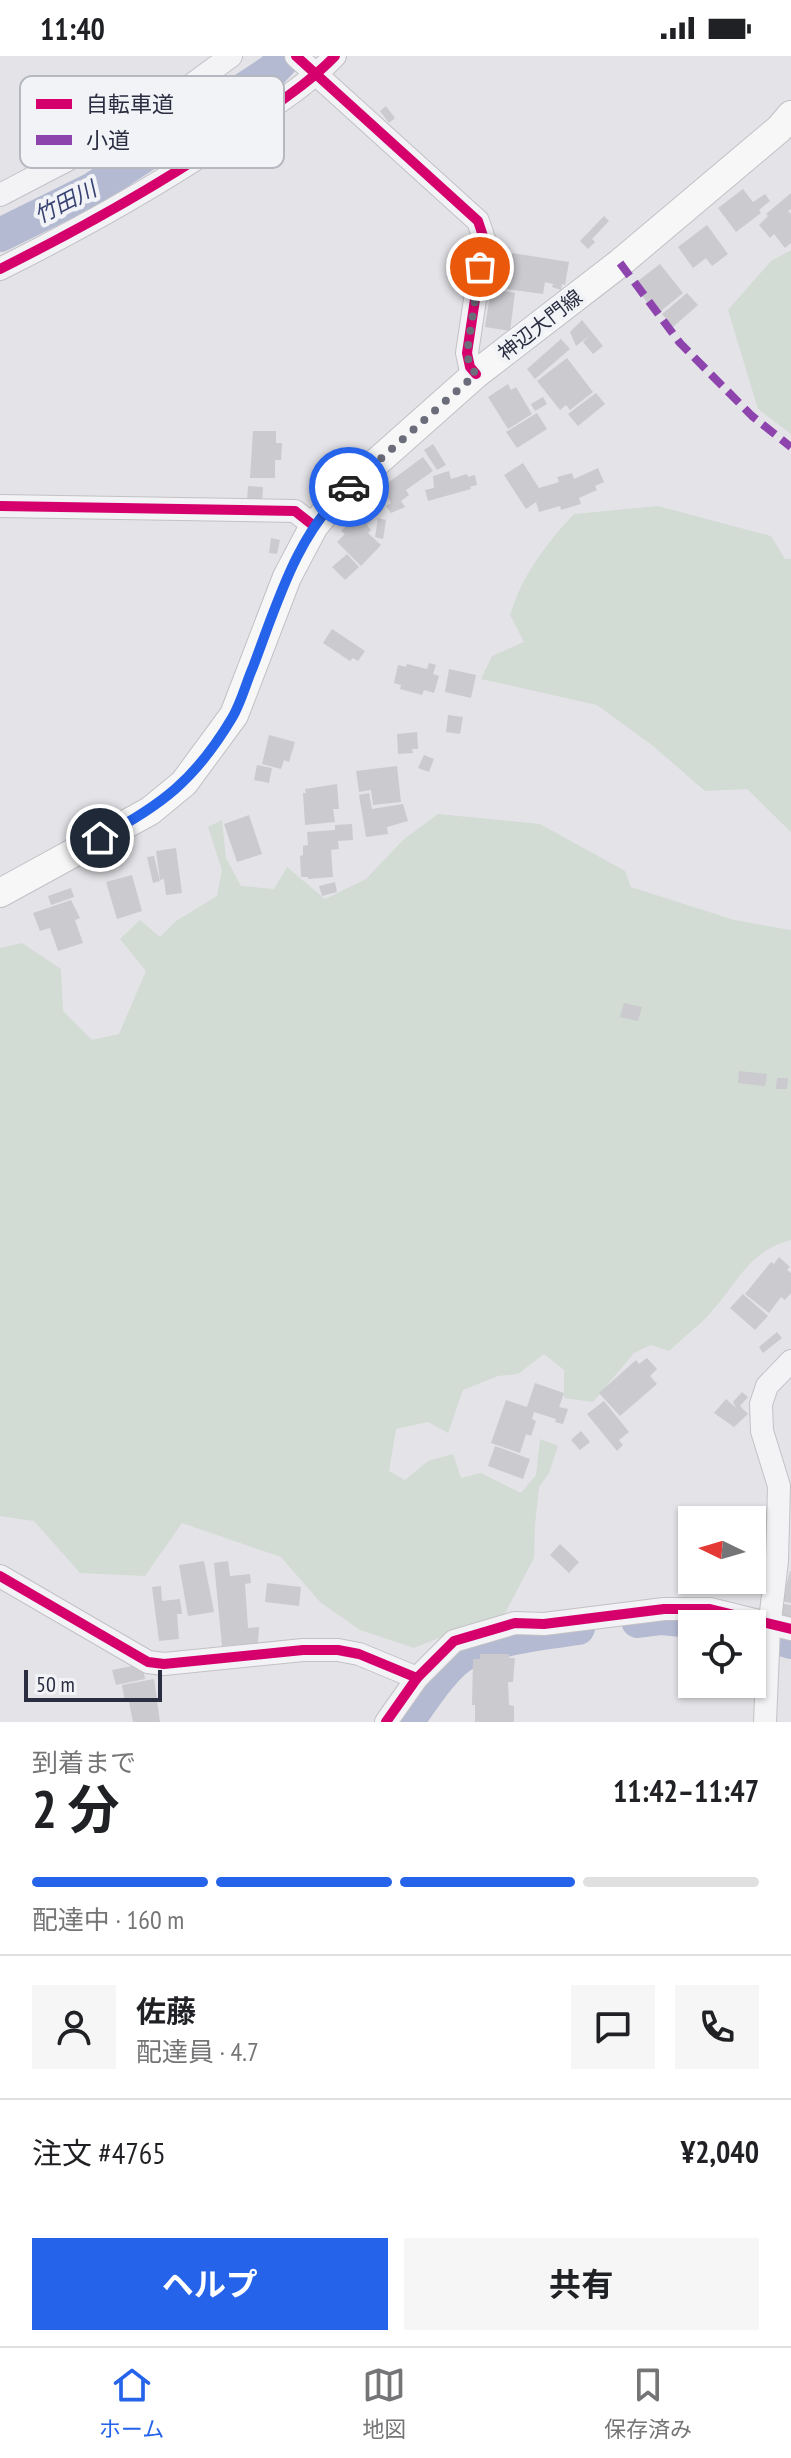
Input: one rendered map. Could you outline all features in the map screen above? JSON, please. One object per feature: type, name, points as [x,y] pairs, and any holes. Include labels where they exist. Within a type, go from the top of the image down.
[{"type":"main road","name":"神辺大門線","points":[[0,893],[150,811],[184,783],[234,715],[287,577],[314,526],[342,493],[476,374],[620,263],[779,129],[791,115]]},
{"type":"street","points":[[204,76],[231,56]]},
{"type":"street","points":[[284,87],[307,67],[335,56]]},
{"type":"street","points":[[307,67],[478,221],[484,239],[467,353],[470,367],[476,374]]},
{"type":"street","points":[[0,195],[52,168]]},
{"type":"street","points":[[0,269],[61,238],[182,168]]},
{"type":"street","points":[[0,506],[295,511],[314,526]]},
{"type":"street","points":[[765,1722],[775,1631],[779,1486],[762,1431],[761,1404],[767,1386],[791,1361]]},
{"type":"street","points":[[0,1576],[148,1662],[164,1664],[303,1650],[338,1650],[359,1654],[417,1678]]},
{"type":"street","points":[[386,1722],[417,1678],[454,1641],[515,1623],[544,1624],[664,1609],[710,1609],[775,1631]]},
{"type":"shaded area","points":[[791,250],[791,434],[758,409],[728,310],[771,261]]},
{"type":"shaded area","points":[[658,506],[771,536],[785,559],[791,559],[791,832],[747,789],[705,791],[653,746],[597,705],[481,679],[492,656],[524,642],[510,615],[515,600],[536,561],[574,514]]},
{"type":"shaded area","points":[[438,814],[540,824],[625,871],[631,887],[734,920],[791,930],[791,1240],[754,1260],[707,1316],[669,1351],[651,1345],[634,1353],[593,1402],[564,1398],[564,1370],[544,1354],[518,1374],[498,1376],[463,1390],[448,1433],[428,1422],[396,1429],[389,1471],[405,1480],[428,1461],[453,1454],[461,1478],[481,1473],[521,1493],[536,1475],[540,1439],[558,1446],[549,1473],[539,1487],[534,1558],[502,1619],[454,1632],[414,1648],[360,1630],[320,1602],[281,1557],[182,1523],[145,1576],[80,1573],[34,1521],[0,1516],[0,948],[22,943],[61,969],[63,1011],[92,1040],[119,1034],[146,971],[120,939],[140,920],[160,937],[176,921],[217,896],[222,870],[208,827],[222,820],[226,858],[241,886],[274,889],[287,867],[325,899],[366,879],[403,840]]},
{"type":"building","points":[[386,106],[395,118],[389,123],[380,111]]},
{"type":"building","points":[[743,189],[753,202],[765,194],[770,201],[759,210],[761,213],[736,232],[718,208]]},
{"type":"building","points":[[791,193],[791,209],[788,211],[791,214],[791,243],[785,248],[774,234],[770,238],[759,225],[768,216],[766,214]]},
{"type":"building","points":[[604,216],[609,221],[592,239],[595,242],[588,249],[580,241]]},
{"type":"building","points":[[707,225],[728,254],[712,266],[706,258],[693,268],[678,247]]},
{"type":"building","points":[[495,246],[509,247],[505,288],[491,286]]},
{"type":"building","points":[[512,253],[569,262],[565,285],[562,284],[561,290],[545,282],[543,294],[507,289]]},
{"type":"building","points":[[660,264],[683,293],[661,311],[659,308],[654,312],[634,284]]},
{"type":"building","points":[[491,289],[515,293],[510,331],[485,327]]},
{"type":"building","points":[[687,293],[698,305],[673,327],[662,314]]},
{"type":"building","points":[[582,320],[603,346],[593,354],[583,342],[590,335],[576,346],[570,332]]},
{"type":"building","points":[[561,339],[570,349],[535,379],[527,369]]},
{"type":"building","points":[[567,358],[593,392],[570,410],[566,405],[560,410],[537,381]]},
{"type":"building","points":[[508,384],[511,390],[516,387],[532,414],[508,429],[488,397]]},
{"type":"building","points":[[596,393],[605,404],[578,426],[568,414]]},
{"type":"building","points":[[543,397],[547,404],[535,411],[531,404]]},
{"type":"building","points":[[537,413],[547,429],[517,448],[506,432]]},
{"type":"building","points":[[253,431],[276,431],[276,443],[282,443],[281,460],[275,460],[275,478],[250,478]]},
{"type":"building","points":[[433,444],[446,465],[437,470],[424,450]]},
{"type":"building","points":[[423,457],[433,471],[406,490],[409,495],[401,501],[405,507],[391,513],[386,506],[391,503],[381,488]]},
{"type":"building","points":[[523,463],[539,488],[559,482],[557,477],[572,473],[574,479],[598,468],[604,482],[595,486],[597,490],[579,498],[581,504],[539,512],[536,502],[526,509],[504,475]]},
{"type":"building","points":[[449,471],[451,479],[475,475],[477,485],[428,501],[425,490],[434,488],[433,476]]},
{"type":"building","points":[[248,486],[263,487],[262,502],[247,502]]},
{"type":"building","points":[[374,498],[384,508],[367,525],[371,530],[368,533],[381,545],[361,566],[337,542],[345,534],[341,531]]},
{"type":"building","points":[[378,518],[386,520],[383,539],[375,537]]},
{"type":"building","points":[[271,538],[280,540],[277,554],[269,553]]},
{"type":"building","points":[[347,554],[359,567],[345,580],[332,567]]},
{"type":"building","points":[[332,629],[365,651],[358,661],[353,658],[350,661],[323,643]]},
{"type":"building","points":[[429,663],[436,665],[433,674],[439,676],[434,693],[424,690],[422,695],[400,689],[401,685],[394,683],[398,665],[427,669]]},
{"type":"building","points":[[449,669],[476,675],[471,698],[445,692]]},
{"type":"building","points":[[448,715],[463,717],[460,734],[446,732]]},
{"type":"building","points":[[417,732],[418,749],[412,749],[413,753],[398,754],[397,734]]},
{"type":"building","points":[[269,735],[295,742],[289,762],[284,760],[281,769],[262,764]]},
{"type":"building","points":[[424,755],[434,759],[429,772],[418,768]]},
{"type":"building","points":[[257,765],[272,768],[269,783],[254,780]]},
{"type":"building","points":[[397,766],[401,802],[373,805],[371,790],[359,792],[356,771]]},
{"type":"building","points":[[337,784],[339,809],[333,809],[335,822],[305,825],[305,789]]},
{"type":"building","points":[[369,793],[372,809],[403,804],[408,821],[387,827],[388,834],[366,837],[359,795]]},
{"type":"building","points":[[249,815],[262,854],[237,862],[224,824]]},
{"type":"building","points":[[352,824],[353,840],[338,841],[339,849],[331,850],[333,877],[301,877],[300,856],[303,855],[303,846],[308,845],[307,832],[335,830],[335,825]]},
{"type":"building","points":[[176,848],[182,893],[166,895],[164,879],[160,880],[156,851]]},
{"type":"building","points":[[154,856],[160,881],[153,883],[147,857]]},
{"type":"building","points":[[132,875],[142,911],[117,919],[106,882]]},
{"type":"building","points":[[335,882],[337,892],[322,896],[319,886]]},
{"type":"building","points":[[71,888],[74,897],[51,905],[48,896]]},
{"type":"building","points":[[71,900],[80,918],[75,920],[83,943],[58,951],[50,928],[40,931],[33,913]]},
{"type":"building","points":[[624,1003],[642,1007],[638,1021],[620,1017]]},
{"type":"building","points":[[739,1071],[767,1074],[765,1086],[738,1083]]},
{"type":"building","points":[[777,1078],[788,1078],[787,1089],[776,1089]]},
{"type":"building","points":[[779,1257],[790,1267],[787,1270],[791,1273],[791,1293],[785,1300],[781,1297],[769,1313],[745,1294],[771,1262],[774,1264]]},
{"type":"building","points":[[743,1294],[768,1316],[755,1330],[730,1308]]},
{"type":"building","points":[[777,1332],[782,1338],[763,1353],[759,1347]]},
{"type":"building","points":[[647,1358],[657,1369],[650,1376],[657,1384],[620,1416],[599,1393],[636,1360],[639,1364]]},
{"type":"building","points":[[535,1383],[564,1393],[559,1407],[568,1409],[563,1424],[534,1412],[532,1419],[536,1421],[531,1436],[526,1434],[520,1453],[491,1443],[506,1400],[527,1407]]},
{"type":"building","points":[[742,1392],[748,1397],[740,1406],[748,1414],[734,1427],[714,1413],[726,1399],[736,1408],[733,1402]]},
{"type":"building","points":[[604,1401],[629,1432],[619,1440],[623,1445],[617,1451],[587,1414]]},
{"type":"building","points":[[581,1431],[590,1442],[580,1450],[571,1440]]},
{"type":"building","points":[[495,1446],[530,1459],[523,1479],[488,1466]]},
{"type":"building","points":[[560,1544],[579,1562],[569,1573],[550,1555]]},
{"type":"building","points":[[204,1561],[214,1612],[188,1616],[179,1565]]},
{"type":"building","points":[[228,1561],[230,1576],[250,1574],[251,1583],[245,1584],[248,1628],[259,1627],[258,1643],[222,1646],[214,1563]]},
{"type":"building","points":[[791,1571],[791,1603],[782,1601]]},
{"type":"building","points":[[267,1583],[301,1587],[299,1606],[265,1602]]},
{"type":"building","points":[[161,1586],[162,1601],[180,1599],[182,1614],[177,1614],[179,1639],[159,1641],[152,1587]]},
{"type":"building","points":[[784,1604],[791,1605],[791,1622],[780,1619]]},
{"type":"building","points":[[480,1654],[509,1654],[509,1658],[515,1658],[513,1682],[508,1682],[509,1705],[514,1706],[514,1722],[475,1722],[475,1705],[472,1705],[473,1659],[480,1659]]},
{"type":"building","points":[[142,1664],[145,1679],[116,1685],[112,1670]]},
{"type":"building","points":[[154,1679],[160,1722],[133,1722],[122,1685]]},
{"type":"waterway","name":"竹田川","points":[[264,76],[286,56]]},
{"type":"waterway","name":"竹田川","points":[[0,235],[93,189],[125,168]]},
{"type":"waterway","points":[[638,1621],[678,1620]]},
{"type":"waterway","points":[[407,1722],[443,1673],[468,1652],[508,1640],[578,1628]]},
{"type":"waterway","points":[[766,1634],[791,1642]]},
{"type":"marked path","points":[[620,263],[680,343],[752,416],[791,447]]},
{"type":"cycle path","points":[[296,56],[478,221],[484,239],[467,353],[470,367],[476,374]]},
{"type":"cycle path","points":[[284,98],[335,56]]},
{"type":"cycle path","points":[[0,269],[98,218],[182,168]]},
{"type":"cycle path","points":[[0,506],[295,511],[314,526]]},
{"type":"cycle path","points":[[0,1576],[148,1662],[164,1664],[303,1650],[338,1650],[359,1654],[417,1678]]},
{"type":"cycle path","points":[[386,1722],[417,1678],[454,1641],[515,1623],[544,1624],[664,1609],[710,1609],[791,1629]]},
{"type":"way so far","points":[[349,487],[476,374],[470,367],[467,353],[480,267]]},
{"type":"route","points":[[100,838],[150,811],[184,783],[207,755],[234,715],[287,577],[314,526],[349,487]]}]
